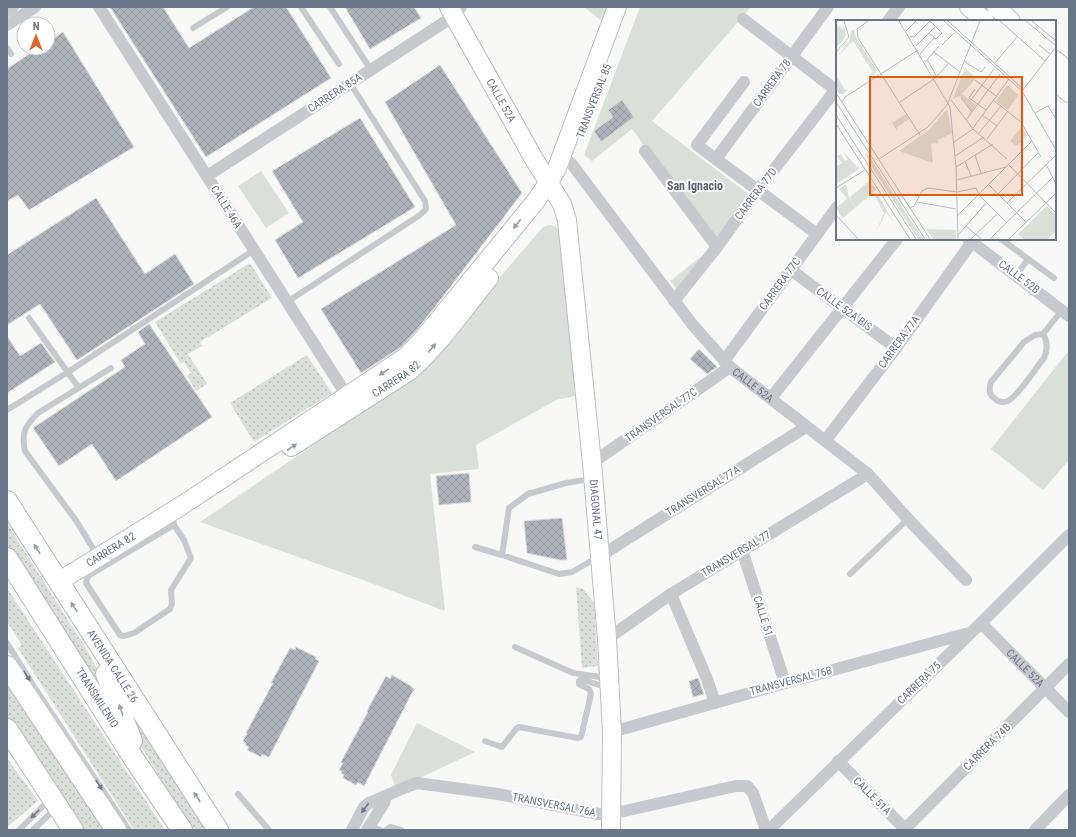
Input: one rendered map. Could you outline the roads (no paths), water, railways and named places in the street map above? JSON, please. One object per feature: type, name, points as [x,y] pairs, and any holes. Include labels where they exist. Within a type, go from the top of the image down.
[{"type":"main road","name":"AVENIDA CALLE 26","points":[[7,501],[218,830]]},
{"type":"main road","points":[[7,558],[134,759],[182,830]]},
{"type":"main road","points":[[90,631],[119,704],[131,739],[166,794],[185,830]]},
{"type":"main road","points":[[7,666],[116,830]]},
{"type":"main road","points":[[9,735],[55,802],[72,830]]},
{"type":"street","points":[[7,11],[13,7]]},
{"type":"street","points":[[7,25],[35,7]]},
{"type":"street","name":"CALLE 46A","points":[[99,7],[350,401]]},
{"type":"street","name":"TRANSVERSAL 85","points":[[552,188],[557,168],[617,7]]},
{"type":"street","name":"TRANSVERSAL 85","points":[[552,188],[564,181],[629,7]]},
{"type":"street","name":"CARRERA 78","points":[[716,159],[828,7]]},
{"type":"street","points":[[889,20],[899,7]]},
{"type":"street","points":[[996,7],[1010,20]]},
{"type":"street","name":"CARRERA 85A","points":[[207,176],[371,70],[455,10]]},
{"type":"street","name":"CALLE 52A","points":[[455,10],[534,159],[552,188]]},
{"type":"street","points":[[743,19],[836,90]]},
{"type":"street","points":[[1056,61],[1069,72]]},
{"type":"street","points":[[744,82],[697,145],[817,234]]},
{"type":"street","points":[[1056,82],[1069,93]]},
{"type":"street","name":"CARRERA 77D","points":[[674,301],[717,247],[758,190],[836,90]]},
{"type":"street","points":[[645,151],[717,247]]},
{"type":"street","name":"CALLE 52A","points":[[571,163],[674,301],[727,364],[868,474],[966,580]]},
{"type":"street","name":"CARRERA 82","points":[[58,582],[98,557],[177,513],[214,497],[350,401],[408,372],[430,351],[539,216],[552,188]]},
{"type":"street","name":"DIAGONAL 47","points":[[552,188],[562,204],[567,220],[600,556],[607,639],[612,732],[611,822]]},
{"type":"street","name":"CARRERA 77C","points":[[727,364],[791,270],[836,208]]},
{"type":"street","points":[[770,398],[896,240]]},
{"type":"street","name":"CALLE 52B","points":[[970,241],[1066,313]]},
{"type":"street","name":"CARRERA 77A","points":[[825,441],[896,348],[970,241]]},
{"type":"street","name":"CALLE 52A BIS","points":[[791,270],[896,348]]},
{"type":"street","name":"TRANSVERSAL 77C","points":[[592,471],[727,364]]},
{"type":"street","name":"TRANSVERSAL 77A","points":[[600,556],[806,427]]},
{"type":"street","name":"TRANSVERSAL 77","points":[[607,639],[671,594],[868,474]]},
{"type":"street","name":"CARRERA 75","points":[[768,830],[971,633],[1069,535]]},
{"type":"street","name":"CALLE 51","points":[[742,550],[784,683]]},
{"type":"street","points":[[671,594],[707,679],[715,703]]},
{"type":"street","name":"CALLE 52A","points":[[981,623],[1069,712]]},
{"type":"street","name":"TRANSVERSAL 76B","points":[[612,732],[784,683],[971,633]]},
{"type":"street","name":"CARRERA 74B","points":[[906,829],[1046,689],[1069,664]]},
{"type":"street","name":"CALLE 51A","points":[[838,761],[906,829]]},
{"type":"street","name":"TRANSVERSAL 76A","points":[[352,830],[364,807],[372,801],[417,784],[498,794],[598,814],[611,822],[736,786],[747,786],[753,793],[768,830]]},
{"type":"street","points":[[1035,830],[1069,795]]},
{"type":"street","points":[[372,829],[386,796]]},
{"type":"lane","points":[[193,28],[227,7]]},
{"type":"lane","points":[[301,7],[339,64]]},
{"type":"lane","points":[[330,7],[371,70]]},
{"type":"lane","points":[[7,48],[11,54]]},
{"type":"lane","points":[[287,302],[420,215],[426,208],[425,201],[350,83]]},
{"type":"lane","points":[[1002,240],[1054,278]]},
{"type":"lane","points":[[7,410],[68,372],[254,250]]},
{"type":"lane","points":[[1016,276],[1028,259]]},
{"type":"lane","points":[[1043,334],[1047,339],[1047,352],[1044,358],[1014,396],[1007,402],[998,402],[990,394],[989,388],[991,382],[1024,342],[1035,335],[1043,334],[1066,313]]},
{"type":"lane","points":[[29,318],[79,388]]},
{"type":"lane","points":[[98,557],[78,522],[25,451],[23,444],[24,433],[28,423],[38,414],[111,368]]},
{"type":"lane","points":[[502,555],[509,508],[528,494],[566,483],[592,471]]},
{"type":"lane","points":[[177,513],[190,558],[171,590],[172,604],[170,609],[134,633],[124,636],[120,635],[86,582],[88,576],[177,513]]},
{"type":"lane","points":[[850,574],[908,519]]},
{"type":"lane","points":[[475,547],[559,574],[572,572],[600,556]]},
{"type":"lane","points":[[7,643],[129,830]]},
{"type":"lane","points":[[515,647],[572,673],[609,683]]},
{"type":"lane","points":[[485,741],[502,747],[519,727],[578,738],[581,737],[591,694],[589,689],[579,684],[579,680],[609,683]]},
{"type":"lane","points":[[238,794],[269,830]]},
{"type":"lane","points":[[19,830],[55,802]]},
{"type":"lane","points":[[33,830],[55,802]]},
{"type":"lane","points":[[386,830],[390,827],[401,830]]},
{"type":"district","name":"San Ignacio","points":[[695,186]]}]
